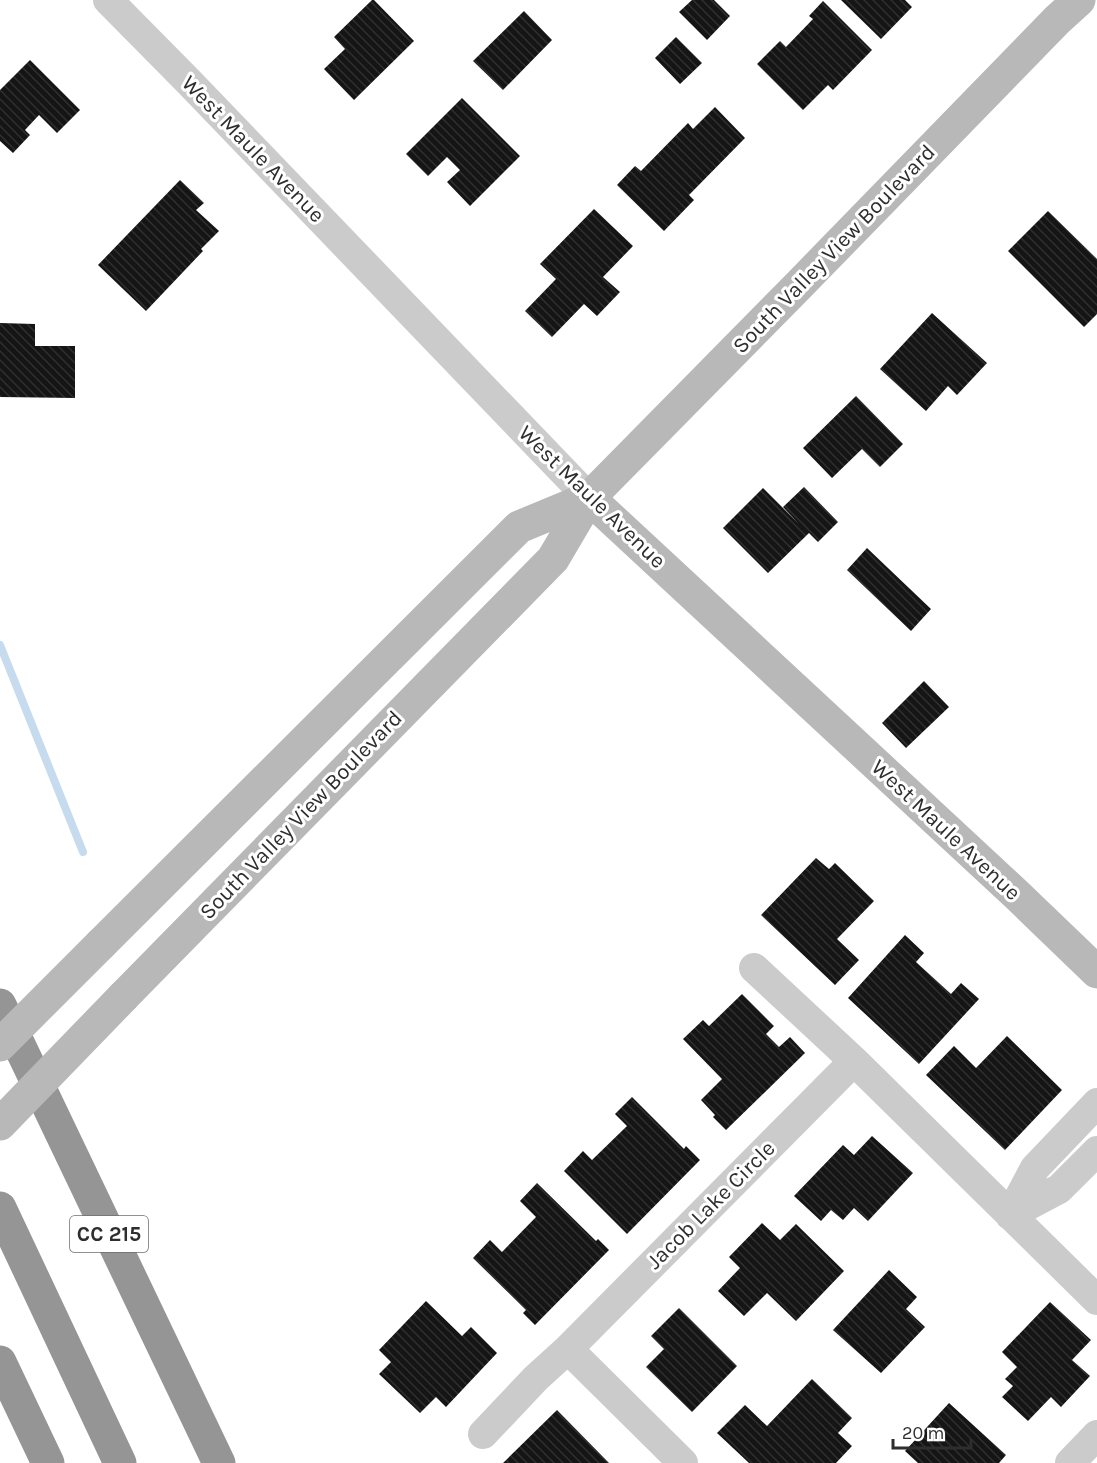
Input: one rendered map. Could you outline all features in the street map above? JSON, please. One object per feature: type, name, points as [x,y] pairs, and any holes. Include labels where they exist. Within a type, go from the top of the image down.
[{"type":"highway","name":"CC 215","points":[[0,1005],[219,1463]]},
{"type":"highway","points":[[0,1208],[120,1463]]},
{"type":"highway","points":[[0,1362],[48,1463]]},
{"type":"main road","name":"South Valley View Boulevard","points":[[0,1124],[553,559],[589,498],[1079,0]]},
{"type":"main road","name":"South Valley View Boulevard","points":[[0,1045],[519,527],[589,498]]},
{"type":"main road","name":"West Maule Avenue","points":[[589,498],[1097,972]]},
{"type":"street","name":"West Maule Avenue","points":[[108,0],[589,498]]},
{"type":"street","points":[[754,968],[854,1060],[1097,1300]]},
{"type":"street","name":"Jacob Lake Circle","points":[[483,1434],[536,1378],[854,1060]]},
{"type":"street","points":[[1010,1215],[1035,1168],[1097,1103]]},
{"type":"street","points":[[1010,1215],[1059,1189],[1097,1151]]},
{"type":"street","points":[[567,1349],[683,1463]]},
{"type":"street","points":[[1070,1463],[1097,1435]]},
{"type":"building","points":[[372,0],[414,41],[354,100],[324,69],[345,49],[334,37]]},
{"type":"building","points":[[692,0],[714,0],[730,16],[707,40],[679,12]]},
{"type":"building","points":[[841,0],[905,0],[912,7],[881,39]]},
{"type":"building","points":[[823,1],[872,50],[833,90],[828,85],[803,110],[757,64],[780,41],[786,47],[813,19],[809,16]]},
{"type":"building","points":[[524,11],[552,40],[503,90],[473,61]]},
{"type":"building","points":[[676,37],[702,63],[680,84],[655,58]]},
{"type":"building","points":[[30,60],[80,110],[57,133],[39,115],[25,130],[30,135],[13,153],[0,141],[0,90]]},
{"type":"building","points":[[462,98],[520,156],[470,206],[447,182],[460,170],[447,157],[428,176],[406,154]]},
{"type":"building","points":[[715,107],[745,138],[689,195],[694,200],[664,231],[617,185],[635,166],[641,171],[688,123],[693,129]]},
{"type":"building","points":[[180,180],[204,203],[196,210],[219,231],[146,311],[98,265]]},
{"type":"building","points":[[594,209],[633,246],[603,277],[620,292],[597,316],[584,304],[552,337],[525,311],[556,279],[540,264]]},
{"type":"building","points":[[1048,211],[1097,259],[1097,314],[1084,327],[1008,251]]},
{"type":"building","points":[[932,313],[987,363],[957,395],[948,386],[926,411],[880,369]]},
{"type":"building","points":[[0,323],[35,324],[35,346],[75,346],[75,398],[0,397]]},
{"type":"building","points":[[856,396],[903,444],[880,467],[862,449],[832,478],[803,448]]},
{"type":"building","points":[[804,487],[838,522],[818,542],[809,533],[768,573],[723,528],[763,488],[799,524],[783,507]]},
{"type":"building","points":[[867,548],[931,609],[911,631],[847,570]]},
{"type":"building","points":[[924,681],[949,707],[906,748],[882,723]]},
{"type":"building","points":[[816,858],[829,869],[835,863],[874,901],[837,939],[859,960],[835,985],[761,915]]},
{"type":"building","points":[[905,935],[924,953],[916,962],[951,994],[961,983],[979,999],[919,1064],[848,998]]},
{"type":"building","points":[[742,994],[774,1026],[766,1034],[779,1047],[790,1037],[805,1053],[726,1130],[701,1100],[722,1079],[683,1039],[703,1020],[709,1026]]},
{"type":"building","points":[[1007,1036],[1062,1090],[1005,1150],[926,1075],[954,1046],[976,1068]]},
{"type":"building","points":[[632,1097],[684,1149],[686,1146],[700,1160],[627,1234],[564,1171],[583,1151],[592,1160],[627,1126],[615,1114]]},
{"type":"building","points":[[872,1136],[913,1173],[868,1221],[854,1208],[843,1220],[831,1210],[821,1221],[794,1196],[843,1145],[854,1155]]},
{"type":"building","points":[[537,1183],[596,1241],[598,1239],[609,1250],[535,1325],[523,1313],[526,1310],[473,1258],[490,1240],[502,1252],[536,1217],[520,1201]]},
{"type":"building","points":[[762,1223],[780,1240],[796,1224],[844,1271],[796,1321],[767,1293],[744,1316],[718,1291],[740,1268],[729,1257]]},
{"type":"building","points":[[889,1270],[917,1297],[906,1309],[925,1327],[881,1373],[833,1330]]},
{"type":"building","points":[[426,1301],[462,1336],[471,1327],[497,1353],[446,1407],[436,1397],[420,1413],[379,1374],[391,1362],[379,1350]]},
{"type":"building","points":[[1050,1302],[1091,1340],[1072,1360],[1090,1376],[1061,1407],[1051,1397],[1028,1421],[1002,1397],[1013,1386],[1005,1379],[1017,1367],[1002,1352]]},
{"type":"building","points":[[679,1308],[737,1366],[692,1412],[646,1367],[664,1349],[651,1336]]},
{"type":"building","points":[[812,1379],[852,1418],[838,1433],[852,1446],[836,1463],[749,1463],[717,1433],[745,1405],[767,1426]]},
{"type":"building","points":[[949,1403],[1006,1455],[999,1463],[918,1463],[905,1451]]},
{"type":"building","points":[[557,1410],[609,1463],[503,1463]]},
{"type":"waterway","points":[[0,645],[83,852]]}]
